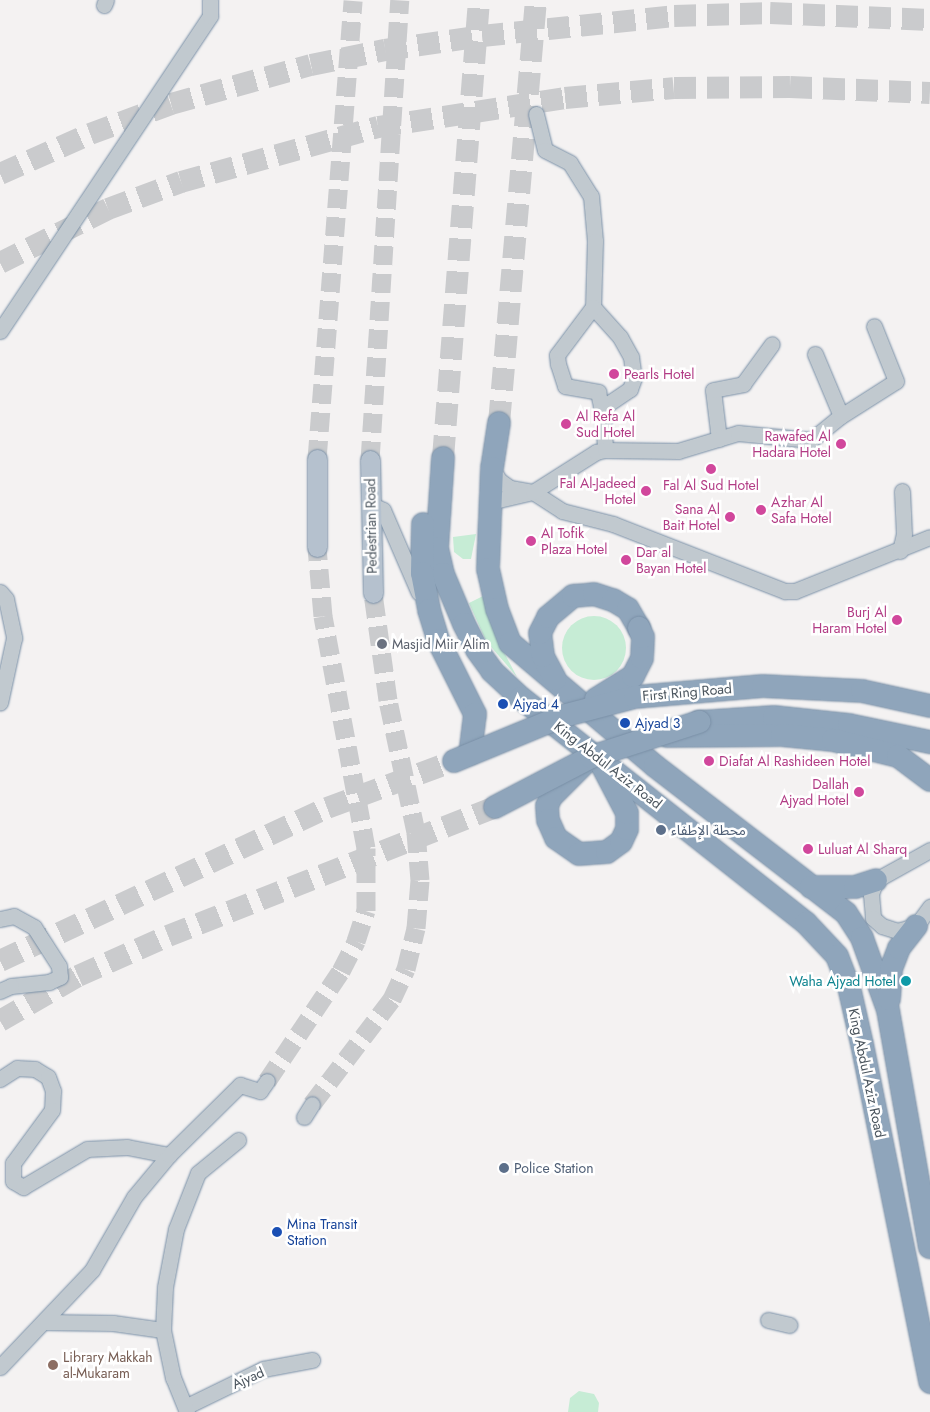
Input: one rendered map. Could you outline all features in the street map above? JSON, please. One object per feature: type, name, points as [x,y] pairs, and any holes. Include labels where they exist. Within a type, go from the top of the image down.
[{"type":"highway","name":"King Abdul Aziz Road","points":[[499,422],[492,468],[488,569],[497,608],[510,643],[560,688],[788,871],[846,913],[862,938],[888,1010],[930,1247]]},
{"type":"highway","name":"King Abdul Aziz Road","points":[[429,610],[422,573],[427,482],[443,458],[437,548],[443,574],[477,650],[492,671],[521,698],[806,923],[837,956],[850,988],[930,1382]]},
{"type":"highway","points":[[560,688],[543,656],[540,633],[548,617],[561,603],[573,596],[594,594],[628,609],[643,637],[642,658],[632,676],[611,692],[563,716]]},
{"type":"highway","name":"First Ring Road","points":[[429,610],[441,647],[475,714],[462,757],[563,716],[636,697],[763,686],[862,692],[930,706]]},
{"type":"highway","points":[[495,807],[593,755],[641,740],[694,728],[774,717],[849,725],[930,742]]},
{"type":"highway","points":[[694,728],[833,740],[898,756],[930,780]]},
{"type":"highway","points":[[593,755],[627,813],[627,829],[620,842],[608,852],[594,855],[579,854],[566,848],[556,838],[548,820],[548,806],[558,789],[593,755]]},
{"type":"highway","points":[[769,893],[788,871]]},
{"type":"highway","points":[[811,887],[855,887],[876,880]]},
{"type":"highway","points":[[888,1010],[891,969],[899,948],[916,926]]},
{"type":"main road","points":[[316,459],[317,547]]},
{"type":"main road","name":"Pedestrian Road","points":[[370,460],[373,593]]},
{"type":"street","points":[[0,332],[210,16],[210,0]]},
{"type":"street","points":[[536,114],[545,150],[570,162],[592,196],[595,241],[593,307],[557,355],[565,386],[598,392],[603,418],[605,450]]},
{"type":"street","points":[[593,307],[620,337],[631,357],[634,378],[630,389],[606,405],[603,418]]},
{"type":"street","points":[[490,502],[533,492],[596,452],[605,450],[678,451],[738,433],[811,440],[841,416],[896,381],[874,326]]},
{"type":"street","points":[[719,439],[713,390],[743,384],[772,344]]},
{"type":"street","points":[[815,354],[841,416]]},
{"type":"street","points":[[492,468],[500,480],[510,488],[533,492],[562,511],[613,524],[786,591],[795,591],[900,551],[930,537]]},
{"type":"street","points":[[900,551],[904,534],[902,491]]},
{"type":"street","points":[[370,504],[383,510],[416,589],[429,610]]},
{"type":"street","points":[[0,592],[6,599],[14,638],[0,703]]},
{"type":"street","points":[[930,850],[876,880],[871,894],[872,918],[882,926],[898,931],[916,926],[930,907]]},
{"type":"street","points":[[0,919],[14,916],[34,927],[59,966],[60,977],[49,982],[10,986],[0,991]]},
{"type":"street","points":[[0,1079],[17,1068],[34,1069],[48,1077],[53,1091],[52,1110],[13,1163],[13,1182],[23,1187],[94,1147],[127,1147],[169,1155]]},
{"type":"street","points":[[0,1367],[46,1322],[92,1270],[134,1197],[169,1155],[240,1084],[263,1086]]},
{"type":"street","points":[[304,1117],[312,1104]]},
{"type":"street","points":[[187,1409],[174,1378],[163,1330],[165,1287],[176,1229],[198,1172],[238,1140]]},
{"type":"street","points":[[768,1320],[789,1325]]},
{"type":"street","points":[[46,1322],[113,1323],[163,1330]]},
{"type":"street","name":"Ajyad","points":[[187,1409],[263,1369],[312,1360]]},
{"type":"green space","points":[[476,534],[471,559],[463,559],[454,552],[453,537]]},
{"type":"green space","points":[[483,596],[496,637],[517,677],[486,641],[469,603]]},
{"type":"green space","points":[[594,616],[606,618],[617,625],[624,636],[626,648],[624,660],[617,671],[606,678],[594,680],[582,678],[571,671],[564,660],[562,648],[564,636],[571,625],[582,618]]},
{"type":"green space","points":[[579,1391],[594,1394],[599,1403],[598,1412],[568,1412],[570,1398]]},
{"type":"tunnel","points":[[317,459],[353,0]]},
{"type":"tunnel","points":[[370,460],[400,0]]},
{"type":"tunnel","points":[[443,458],[479,0]]},
{"type":"tunnel","points":[[499,423],[536,0]]},
{"type":"tunnel","points":[[0,174],[90,134],[171,104],[311,65],[385,50],[482,36],[674,16],[770,13],[930,20]]},
{"type":"tunnel","points":[[0,263],[108,209],[181,182],[378,127],[565,98],[674,88],[790,87],[930,93]]},
{"type":"tunnel","points":[[267,1081],[341,971],[356,941],[366,911],[366,848],[323,616],[317,547]]},
{"type":"tunnel","points":[[312,1104],[392,999],[406,969],[416,928],[420,880],[416,832],[388,700],[373,593]]},
{"type":"tunnel","points":[[0,961],[327,808],[454,761]]},
{"type":"tunnel","points":[[0,1021],[78,976],[168,936],[495,807]]},
{"type":"place","name":"Pearls Hotel","points":[[614,374]]},
{"type":"place","name":"Al Refa Al Sud Hotel","points":[[566,424]]},
{"type":"place","name":"Rawafed Al Hadara Hotel","points":[[841,444]]},
{"type":"place","name":"Fal Al Sud Hotel","points":[[711,469]]},
{"type":"place","name":"Fal Al-Jadeed Hotel","points":[[646,491]]},
{"type":"place","name":"Azhar Al Safa Hotel","points":[[761,510]]},
{"type":"place","name":"Sana Al Bait Hotel","points":[[730,517]]},
{"type":"place","name":"Al Tofik Plaza Hotel","points":[[531,541]]},
{"type":"place","name":"Dar al Bayan Hotel","points":[[626,560]]},
{"type":"place","name":"Burj Al Haram Hotel","points":[[897,620]]},
{"type":"place","name":"Masjid Miir Alim","points":[[382,644]]},
{"type":"place","name":"Ajyad 4","points":[[503,704]]},
{"type":"place","name":"Ajyad 3","points":[[625,723]]},
{"type":"place","name":"Diafat Al Rashideen Hotel","points":[[709,761]]},
{"type":"place","name":"Dallah Ajyad Hotel","points":[[859,792]]},
{"type":"place","name":"محطة الإطفاء","points":[[661,830]]},
{"type":"place","name":"Luluat Al Sharq","points":[[808,849]]},
{"type":"place","name":"Waha Ajyad Hotel","points":[[906,981]]},
{"type":"place","name":"Police Station","points":[[504,1168]]},
{"type":"place","name":"Mina Transit Station","points":[[277,1232]]},
{"type":"place","name":"Library Makkah al-Mukaram","points":[[53,1365]]}]
